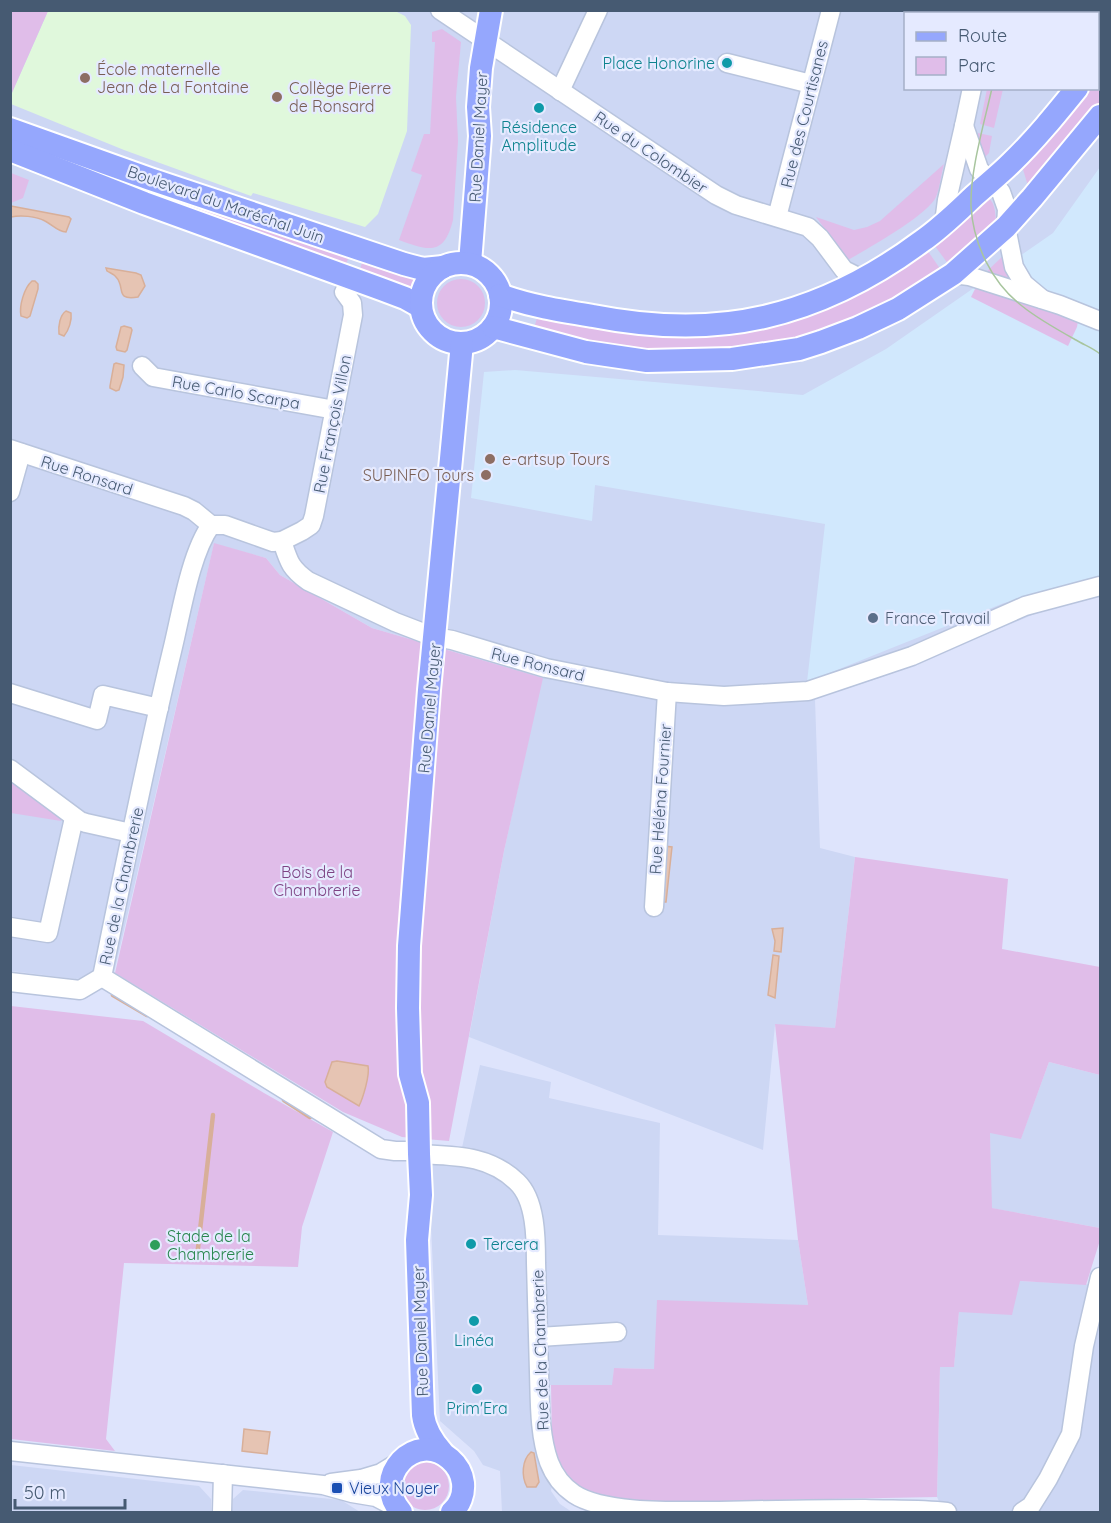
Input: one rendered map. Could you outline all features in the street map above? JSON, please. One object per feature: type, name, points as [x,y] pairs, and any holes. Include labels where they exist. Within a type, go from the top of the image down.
[{"type":"main road","name":"Rue Daniel Mayer","points":[[470,264],[480,136],[478,107],[480,77],[490,10]]},
{"type":"main road","points":[[500,295],[535,305],[616,321],[698,325],[727,323],[765,316],[815,301],[862,279],[923,241],[1012,162],[1075,90]]},
{"type":"main road","points":[[493,327],[586,352],[646,361],[732,359],[799,349],[858,328],[898,309],[953,274],[1006,227],[1101,116]]},
{"type":"main road","name":"Boulevard du Maréchal Juin","points":[[10,129],[150,179],[404,264],[423,269],[443,267]]},
{"type":"main road","name":"Boulevard du Maréchal Juin","points":[[10,150],[144,203],[405,298],[421,307]]},
{"type":"main road","points":[[456,263],[470,264],[490,275],[500,295],[501,306],[493,327],[484,335],[462,343],[450,341],[430,329],[421,307],[422,295],[426,283],[443,267],[456,263]]},
{"type":"main road","name":"Rue Daniel Mayer","points":[[452,1512],[460,1500],[463,1488],[462,1478],[452,1460],[432,1441],[424,1422],[417,1240],[421,1195],[413,1152],[418,1103],[410,1074],[408,1008],[409,946],[434,637],[462,343]]},
{"type":"main road","name":"Rue Daniel Mayer","points":[[399,1510],[390,1485],[394,1469],[417,1442],[424,1422]]},
{"type":"main road","points":[[405,1458],[429,1449],[442,1452]]},
{"type":"street","name":"Rue du Colombier","points":[[440,10],[716,195],[736,205],[808,227],[820,238],[844,270],[862,279]]},
{"type":"street","points":[[560,91],[598,10]]},
{"type":"street","name":"Rue des Courtisanes","points":[[777,217],[831,10]]},
{"type":"street","points":[[727,63],[811,84]]},
{"type":"street","points":[[944,223],[972,90]]},
{"type":"street","points":[[964,126],[979,169],[1001,192],[1007,209],[1006,227],[1014,267],[1024,284],[1042,299]]},
{"type":"street","points":[[953,274],[969,276],[1042,299],[1101,321]]},
{"type":"street","name":"Rue François Villon","points":[[282,541],[311,525],[314,516],[353,315],[352,303],[344,292]]},
{"type":"street","name":"Rue Carlo Scarpa","points":[[142,366],[153,377],[335,410]]},
{"type":"street","points":[[10,492],[16,451]]},
{"type":"street","name":"Rue Ronsard","points":[[16,451],[184,506],[211,525],[225,525],[264,540],[282,541],[295,572],[308,581],[395,622],[434,637],[452,640],[546,668],[667,692],[724,696],[808,691],[912,656],[1025,606],[1101,586]]},
{"type":"street","name":"Rue de la Chambrerie","points":[[211,525],[204,535],[192,567],[131,833],[102,977],[381,1149],[481,1159],[507,1173],[519,1184],[532,1211],[536,1241],[538,1337],[545,1444],[554,1473],[563,1486],[584,1500],[613,1506],[676,1511],[862,1509],[947,1512]]},
{"type":"street","name":"Rue Héléna Fournier","points":[[654,907],[667,692]]},
{"type":"street","points":[[10,693],[97,720],[103,695],[159,708]]},
{"type":"street","points":[[10,770],[74,818],[131,833]]},
{"type":"street","points":[[10,927],[48,933],[74,818]]},
{"type":"street","points":[[10,982],[80,990],[102,977]]},
{"type":"street","points":[[1029,1510],[1071,1434],[1084,1346],[1101,1277]]},
{"type":"street","points":[[538,1337],[617,1332]]},
{"type":"street","points":[[10,1451],[323,1485],[361,1486],[405,1458]]},
{"type":"street","points":[[222,1512],[223,1474]]},
{"type":"street","points":[[361,1486],[399,1510]]},
{"type":"shaded area","name":"Collège Pierre de Ronsard","points":[[393,10],[405,16],[411,25],[407,131],[378,214],[365,227],[253,193],[251,196],[124,150],[11,104],[11,95],[48,11]]},
{"type":"shaded area","points":[[11,11],[1100,11],[1100,596],[1044,610],[891,674],[815,699],[820,848],[855,857],[835,1028],[775,1025],[763,1150],[469,1037],[504,851],[542,678],[372,628],[280,575],[266,558],[214,544],[114,973],[76,979],[11,971]]},
{"type":"shaded area","points":[[1100,167],[1100,580],[1004,603],[807,682],[825,524],[595,485],[592,521],[471,498],[484,372],[515,370],[803,395],[886,349],[1053,233]]},
{"type":"shaded area","points":[[11,206],[71,219],[66,232],[37,218],[11,217]]},
{"type":"shaded area","points":[[106,268],[141,275],[145,286],[138,297],[131,298],[123,295],[119,281]]},
{"type":"shaded area","points":[[32,281],[38,284],[38,289],[30,316],[27,318],[21,316],[21,307],[24,293]]},
{"type":"shaded area","points":[[66,311],[71,313],[71,319],[64,336],[59,334],[59,328],[61,318]]},
{"type":"shaded area","points":[[121,327],[132,330],[125,352],[117,350],[116,347]]},
{"type":"shaded area","points":[[116,363],[124,365],[119,390],[116,391],[110,386]]},
{"type":"shaded area","points":[[664,846],[672,847],[666,902],[661,902]]},
{"type":"shaded area","points":[[783,928],[781,952],[774,951],[775,941],[772,929]]},
{"type":"shaded area","points":[[773,955],[779,956],[775,998],[768,995]]},
{"type":"shaded area","points":[[332,1062],[368,1066],[367,1081],[359,1106],[327,1087],[325,1082]]},
{"type":"shaded area","points":[[1049,1062],[1100,1075],[1100,1228],[991,1208],[990,1132],[1021,1138]]},
{"type":"shaded area","points":[[480,1065],[551,1082],[549,1098],[660,1123],[658,1235],[798,1240],[808,1305],[655,1369],[614,1368],[613,1385],[540,1385],[554,1473],[551,1491],[560,1504],[572,1512],[502,1512],[500,1471],[483,1465],[474,1451],[440,1421],[429,1183],[430,1154],[460,1157]]},
{"type":"shaded area","points":[[1019,1281],[1100,1285],[1100,1512],[944,1512],[937,1497],[940,1367],[954,1366],[959,1312]]},
{"type":"shaded area","points":[[244,1429],[270,1432],[267,1454],[242,1451]]},
{"type":"shaded area","points":[[531,1452],[534,1453],[539,1482],[536,1487],[527,1487],[524,1478],[524,1464]]},
{"type":"shaded area","points":[[11,1465],[199,1486],[211,1499],[211,1512],[11,1512]]},
{"type":"shaded area","points":[[243,1490],[341,1500],[360,1512],[232,1512],[233,1499]]},
{"type":"green space","points":[[10,11],[48,11],[11,95]]},
{"type":"green space","points":[[442,29],[461,42],[456,97],[458,141],[453,220],[445,240],[434,248],[427,248],[399,240],[422,175],[411,171],[424,134],[430,134],[435,42],[432,42],[432,32]]},
{"type":"green space","points":[[1100,71],[1100,102],[1029,189],[1021,163],[1085,90],[1099,90]]},
{"type":"green space","points":[[987,90],[1003,90],[994,128],[980,124]]},
{"type":"green space","points":[[978,133],[992,136],[989,153],[984,158],[977,139]]},
{"type":"green space","points":[[11,146],[126,180],[349,256],[345,267]]},
{"type":"green space","points":[[944,164],[936,197],[922,213],[848,260],[816,217],[854,230],[867,227],[880,221]]},
{"type":"green space","points":[[11,173],[29,180],[23,198],[11,203]]},
{"type":"green space","points":[[986,197],[993,203],[996,220],[949,265],[932,242]]},
{"type":"green space","points":[[925,247],[941,270],[913,293],[818,334],[720,352],[621,350],[534,328],[538,315],[741,329]]},
{"type":"green space","points":[[1004,255],[1022,288],[984,274]]},
{"type":"green space","points":[[363,260],[422,277],[415,294],[359,272]]},
{"type":"green space","points":[[456,279],[466,279],[481,289],[485,303],[484,312],[475,323],[466,327],[456,327],[441,317],[437,308],[437,298],[447,283]]},
{"type":"green space","points":[[977,285],[1078,321],[1068,346],[971,297]]},
{"type":"green space","name":"Bois de la Chambrerie","points":[[214,543],[266,558],[280,575],[372,628],[543,678],[504,851],[449,1141],[402,1137],[343,1112],[115,973]]},
{"type":"green space","points":[[11,781],[60,817],[61,821],[11,813]]},
{"type":"green space","points":[[855,857],[1008,879],[1002,949],[1100,967],[1100,1075],[1049,1062],[1021,1139],[990,1133],[992,1208],[1100,1228],[1100,1240],[1086,1285],[1020,1281],[1012,1315],[959,1312],[954,1367],[940,1367],[937,1497],[670,1502],[621,1499],[579,1489],[560,1472],[552,1441],[551,1385],[612,1385],[614,1368],[654,1369],[657,1300],[808,1305],[798,1240],[775,1024],[835,1028]]},
{"type":"green space","name":"Stade de la Chambrerie","points":[[11,1006],[143,1021],[333,1132],[302,1227],[298,1267],[124,1263],[106,1439],[115,1451],[11,1439]]},
{"type":"green space","points":[[420,1462],[430,1462],[445,1472],[449,1486],[448,1495],[439,1506],[430,1510],[420,1510],[405,1500],[401,1491],[401,1481],[411,1466]]},
{"type":"waterway","points":[[113,995],[147,1015]]},
{"type":"waterway","points":[[284,1100],[310,1117]]},
{"type":"waterway","points":[[197,1257],[213,1115]]},
{"type":"tram line","points":[[992,90],[978,147],[971,192],[973,220],[980,248],[993,274],[1011,297],[1041,320],[1100,354]]},
{"type":"place","name":"Place Honorine","points":[[727,63]]},
{"type":"place","name":"École maternelle Jean de La Fontaine","points":[[85,78]]},
{"type":"place","name":"Collège Pierre de Ronsard","points":[[277,97]]},
{"type":"place","name":"Résidence Amplitude","points":[[539,108]]},
{"type":"place","name":"e-artsup Tours","points":[[490,459]]},
{"type":"place","name":"SUPINFO Tours","points":[[486,475]]},
{"type":"place","name":"France Travail","points":[[873,618]]},
{"type":"place","name":"Tercera","points":[[471,1244]]},
{"type":"place","name":"Stade de la Chambrerie","points":[[155,1245]]},
{"type":"place","name":"Linéa","points":[[474,1321]]},
{"type":"place","name":"Prim'Era","points":[[477,1389]]},
{"type":"place","name":"Vieux Noyer","points":[[337,1488]]}]
